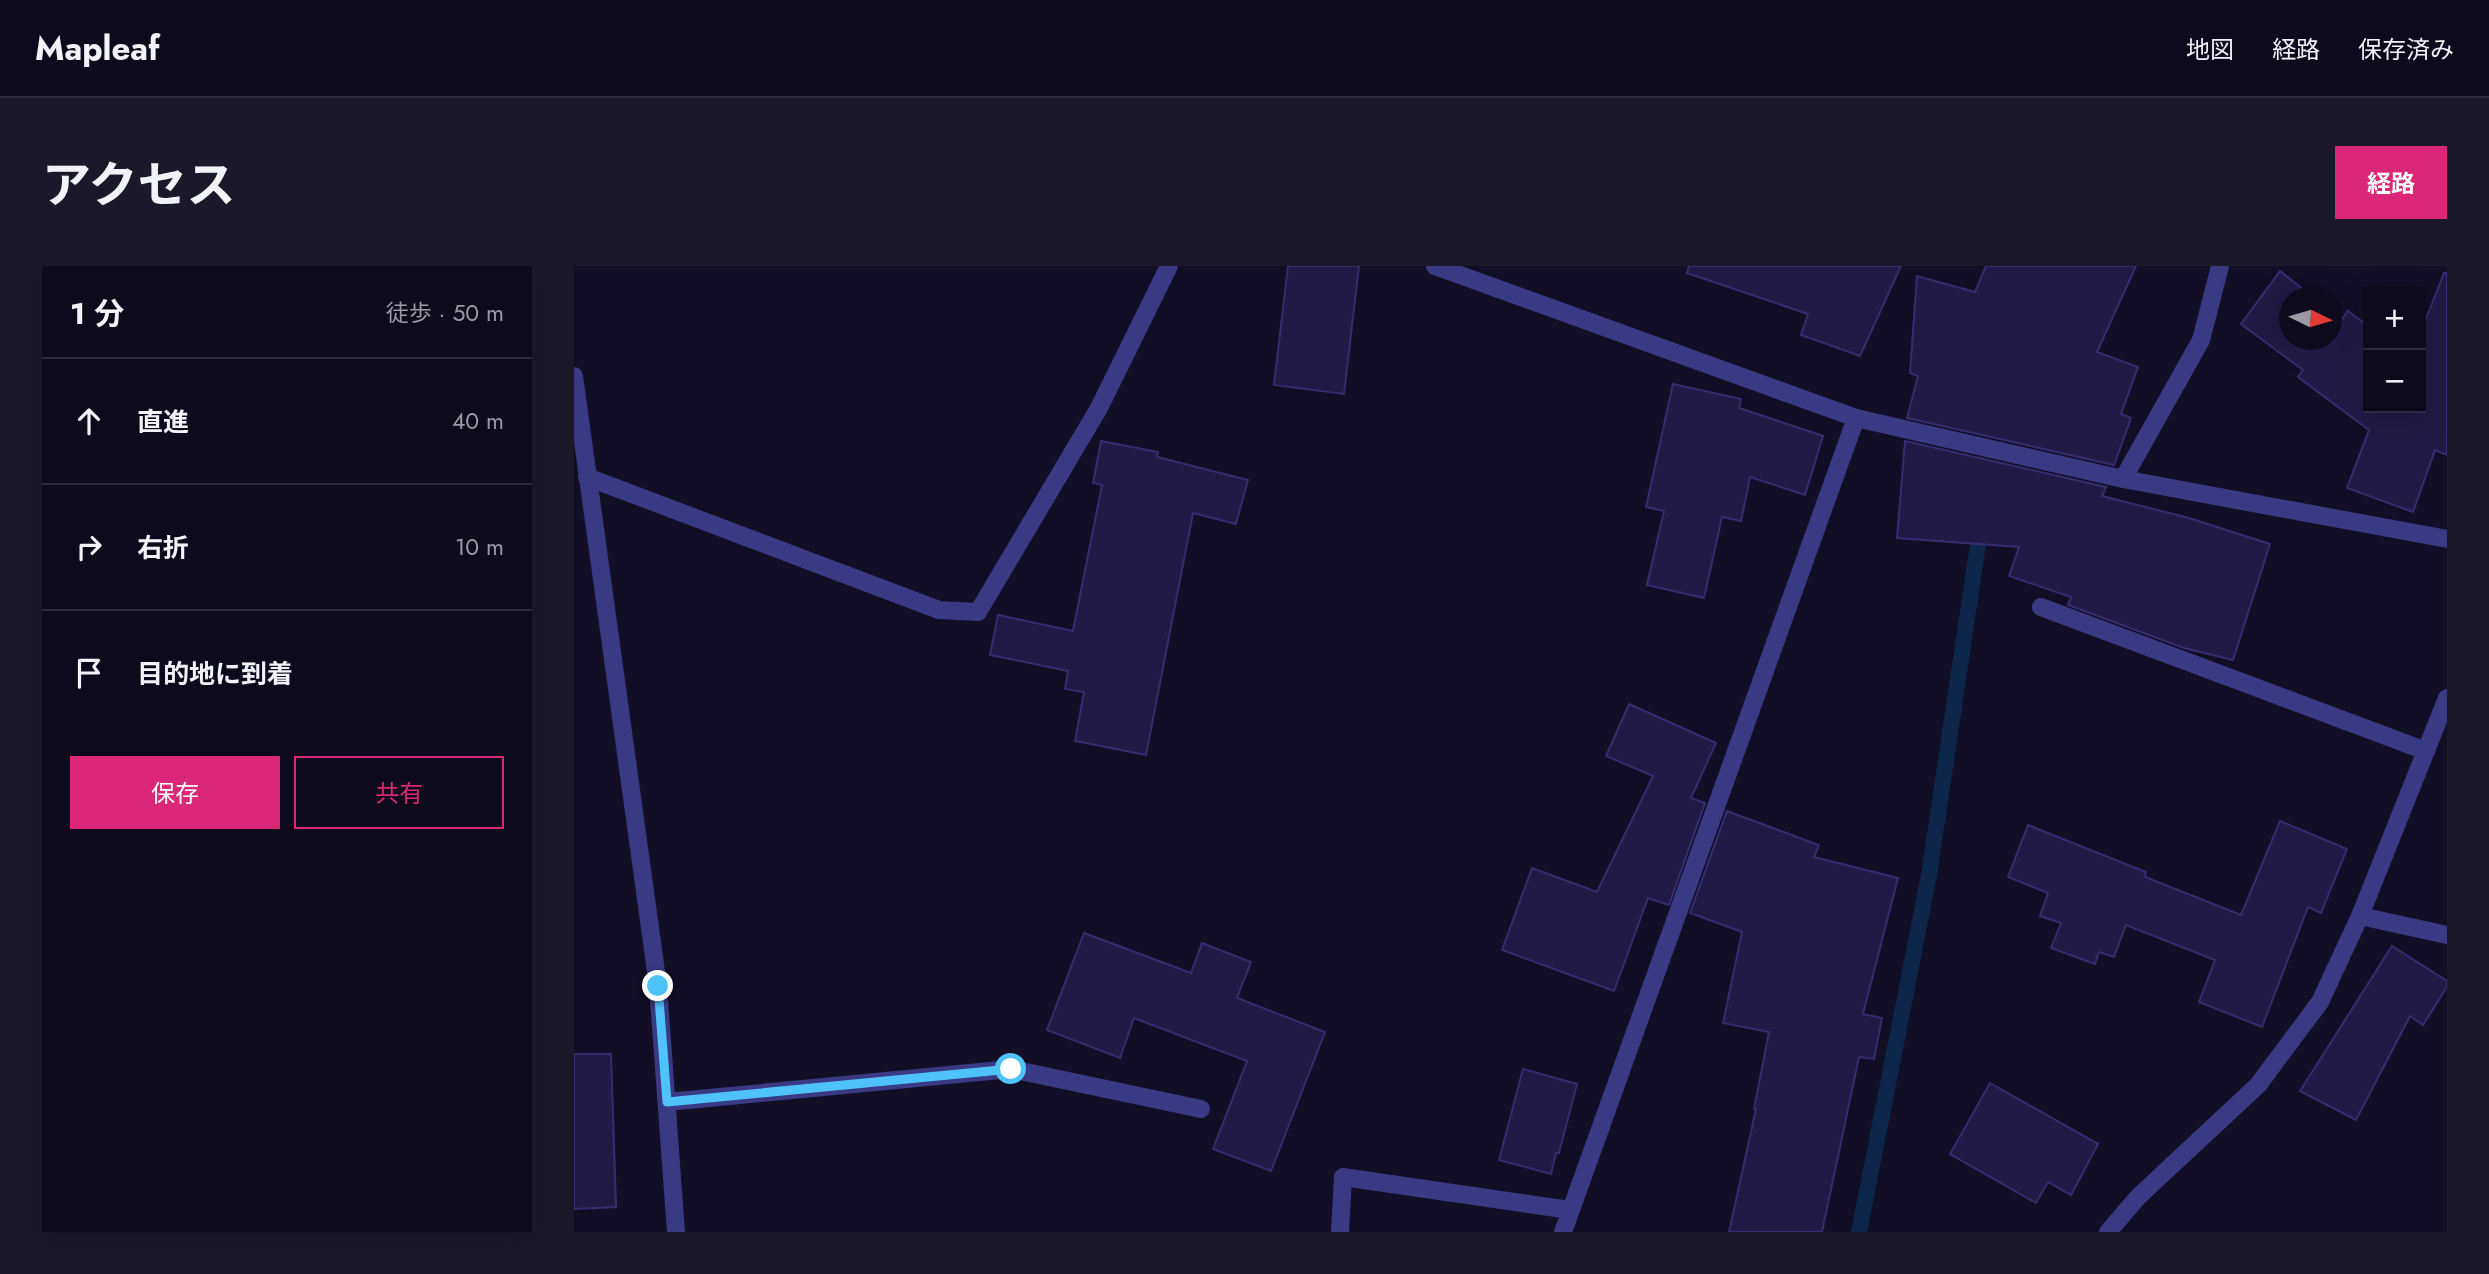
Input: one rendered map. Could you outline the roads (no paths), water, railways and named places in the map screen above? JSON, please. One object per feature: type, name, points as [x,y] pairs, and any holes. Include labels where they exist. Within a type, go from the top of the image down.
[{"type":"street","points":[[587,477],[939,610],[978,611],[1099,408],[1169,266]]},
{"type":"street","points":[[1436,266],[1856,418],[2123,479],[2447,539]]},
{"type":"street","points":[[2123,479],[2201,340],[2220,266]]},
{"type":"street","points":[[574,376],[658,986],[676,1232]]},
{"type":"street","points":[[1563,1232],[1856,418]]},
{"type":"street","points":[[2041,607],[2426,751]]},
{"type":"street","points":[[2108,1232],[2138,1197],[2258,1085],[2320,1002],[2360,916],[2447,698]]},
{"type":"street","points":[[2360,916],[2447,934]]},
{"type":"street","points":[[667,1102],[1011,1069],[1202,1110]]},
{"type":"street","points":[[1340,1232],[1343,1177],[1570,1210]]},
{"type":"waterway","points":[[1859,1232],[1929,875],[1981,524]]}]
